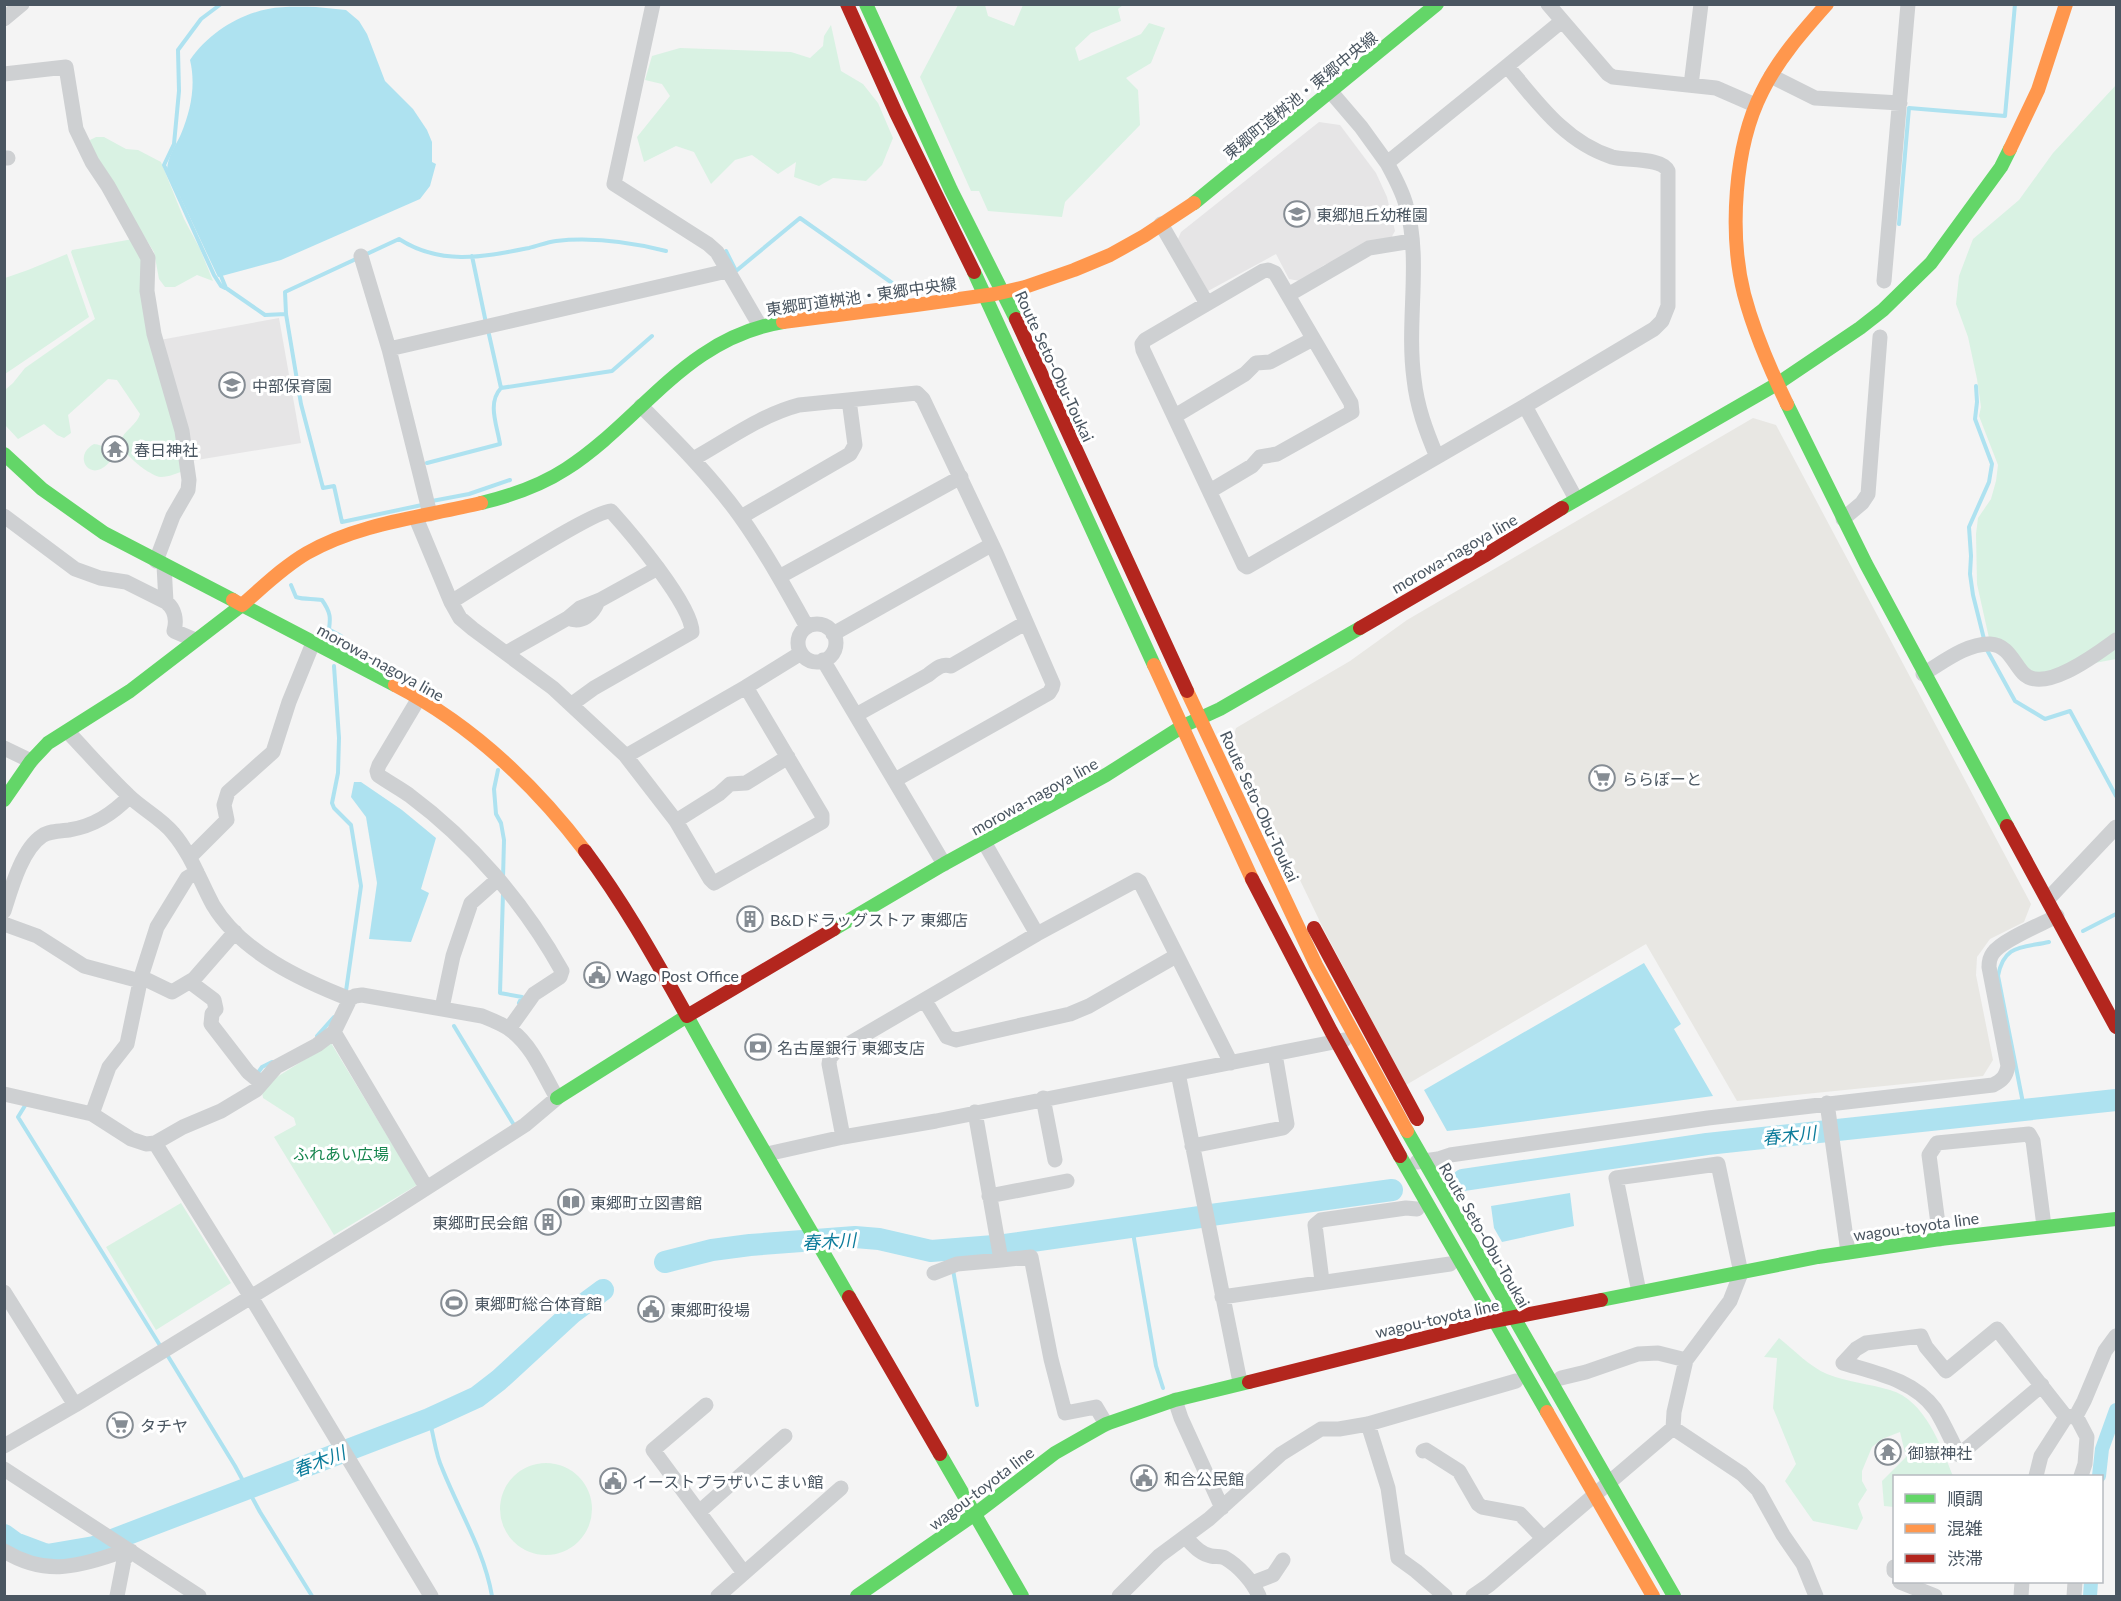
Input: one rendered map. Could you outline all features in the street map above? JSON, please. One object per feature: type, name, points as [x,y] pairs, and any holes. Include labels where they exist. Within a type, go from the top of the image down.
[{"type":"main road","name":"Route Seto-Obu-Toukai","points":[[847,4],[896,113],[985,296],[1152,665],[1183,726],[1233,837],[1230,863],[1248,887],[1653,1596]]},
{"type":"main road","name":"Route Seto-Obu-Toukai","points":[[866,4],[951,190],[1004,293],[1316,965],[1351,1032],[1674,1596]]},
{"type":"main road","name":"東郷町道桝池・東郷中央線","points":[[242,605],[276,575],[316,548],[341,537],[508,495],[553,477],[593,450],[690,362],[724,340],[760,326],[786,321],[906,308],[1004,293],[1088,266],[1124,248],[1161,224],[1257,153],[1437,4]]},
{"type":"main road","points":[[1827,4],[1771,76],[1755,105],[1747,129],[1739,178],[1737,221],[1743,290],[1778,384],[1843,519],[1923,674],[2116,1027]]},
{"type":"main road","name":"morowa-nagoya line","points":[[4,454],[42,489],[95,526],[160,563],[419,698],[476,738],[500,758],[555,812],[622,904],[687,1016],[944,864],[1106,775],[1183,726],[1220,709],[1484,556],[1576,499],[1778,384],[1819,357],[1883,310],[1931,263],[2001,167],[2027,116],[2050,57],[2066,4]]},
{"type":"main road","points":[[4,800],[30,761],[48,743],[130,690],[242,605]]},
{"type":"main road","points":[[1250,824],[1269,840],[1438,1159],[1561,1378],[1688,1596]]},
{"type":"main road","points":[[1292,985],[1417,1209],[1639,1596]]},
{"type":"main road","points":[[557,1098],[687,1016],[1022,1596]]},
{"type":"main road","name":"wagou-toyota line","points":[[857,1596],[975,1514],[1055,1453],[1106,1424],[1175,1400],[1484,1323],[1640,1292],[1848,1252],[2044,1226],[2116,1219]]},
{"type":"street","points":[[4,20],[22,4]]},
{"type":"street","points":[[653,4],[614,184],[717,252],[760,326]]},
{"type":"street","points":[[1548,4],[1613,77],[1716,88],[1755,105]]},
{"type":"street","points":[[1690,85],[1701,4]]},
{"type":"street","points":[[1884,281],[1908,4]]},
{"type":"street","points":[[1387,163],[1562,21]]},
{"type":"street","points":[[1210,491],[1252,466],[1260,457],[1277,454],[1352,412],[1351,403],[1275,273],[1268,270],[1206,303],[1145,340],[1143,344],[1143,350],[1244,565],[1250,566],[1525,406],[1654,329],[1662,321],[1668,306],[1668,171],[1661,163],[1611,156],[1581,143],[1554,120],[1507,66]]},
{"type":"street","points":[[4,74],[66,67],[76,129],[92,162],[148,258],[147,291],[154,334],[182,430],[189,480],[188,490],[173,516],[160,563],[166,602]]},
{"type":"street","points":[[1771,76],[1815,98],[1899,103]]},
{"type":"street","points":[[1331,92],[1361,127],[1387,163],[1406,204],[1412,241],[1413,377],[1419,412],[1437,457]]},
{"type":"street","points":[[1161,224],[1206,303]]},
{"type":"street","points":[[1288,295],[1369,248],[1412,241]]},
{"type":"street","points":[[361,256],[389,349],[423,516],[451,602],[460,618],[572,704],[626,756],[676,821],[714,883],[822,822],[822,815],[746,687]]},
{"type":"street","points":[[389,349],[727,271]]},
{"type":"street","points":[[1843,519],[1863,503],[1868,494],[1880,337]]},
{"type":"street","points":[[1175,416],[1245,374],[1257,363],[1270,362],[1313,339]]},
{"type":"street","points":[[693,459],[767,417],[799,405],[917,393],[920,395],[961,477],[1053,684],[1049,693],[895,780]]},
{"type":"street","points":[[741,517],[850,454],[855,445],[849,400]]},
{"type":"street","points":[[641,406],[693,459],[741,517],[807,627]]},
{"type":"street","points":[[1525,406],[1576,499]]},
{"type":"street","points":[[779,577],[961,477]]},
{"type":"street","points":[[451,602],[605,511],[611,511],[658,568],[680,602],[691,624],[692,632],[594,687],[572,704]]},
{"type":"street","points":[[4,516],[75,569],[100,578],[126,582],[166,602],[171,606],[177,622],[174,631],[195,640]]},
{"type":"street","points":[[833,634],[991,545]]},
{"type":"street","points":[[506,652],[568,618],[573,612],[587,604],[598,601],[658,568]]},
{"type":"street","points":[[856,716],[944,664],[951,666],[1025,623]]},
{"type":"street","points":[[812,624],[824,626],[833,634],[835,646],[829,657],[811,661],[801,653],[798,648],[799,636],[807,627],[812,624]]},
{"type":"street","points":[[1923,674],[1973,647],[1989,644],[1998,645],[2007,651],[2022,672],[2031,679],[2038,680],[2068,671],[2116,640]]},
{"type":"street","points":[[190,857],[227,820],[224,805],[228,792],[273,752],[289,702],[313,643]]},
{"type":"street","points":[[626,756],[801,653]]},
{"type":"street","points":[[823,660],[944,864]]},
{"type":"street","points":[[419,698],[377,771],[378,775],[409,795],[441,821],[498,879],[522,908],[562,971],[560,977],[534,994],[509,1029]]},
{"type":"street","points":[[68,732],[129,796],[173,832],[190,857],[214,906],[235,932],[291,975],[350,999]]},
{"type":"street","points":[[4,748],[30,761]]},
{"type":"street","points":[[676,821],[719,794],[730,784],[746,783],[788,757]]},
{"type":"street","points":[[4,911],[21,864],[36,840],[48,833],[72,829],[102,819],[117,809],[129,796]]},
{"type":"street","points":[[2048,899],[2116,827]]},
{"type":"street","points":[[984,842],[1037,934]]},
{"type":"street","points":[[92,1114],[109,1067],[127,1044],[140,979],[157,927],[188,878],[197,872]]},
{"type":"street","points":[[442,1008],[453,956],[471,903],[498,879]]},
{"type":"street","points":[[843,1137],[829,1064],[835,1052],[1037,934],[1137,880],[1231,1063]]},
{"type":"street","points":[[1394,1165],[1684,1121],[1828,1109],[1994,1085],[2002,1081],[2007,1074],[2008,1066],[1989,967],[1990,959],[1993,952],[2001,945],[2057,916]]},
{"type":"street","points":[[4,924],[37,936],[84,966],[140,979],[172,992],[190,982],[235,932]]},
{"type":"street","points":[[925,1001],[946,1037],[956,1040],[1070,1014],[1089,1006],[1176,956]]},
{"type":"street","points":[[190,982],[214,1000],[216,1009],[212,1014],[211,1024],[248,1072],[261,1083]]},
{"type":"street","points":[[4,1094],[92,1114],[131,1139],[146,1144],[155,1143],[183,1127],[222,1111],[256,1090],[276,1067],[317,1045],[334,1032],[350,999],[362,995],[482,1016],[509,1029],[515,1033],[535,1059],[557,1098],[525,1125],[386,1214],[75,1406],[4,1446]]},
{"type":"street","points":[[334,1032],[426,1187]]},
{"type":"street","points":[[767,1154],[843,1137],[936,1121],[1371,1034]]},
{"type":"street","points":[[1192,1146],[1283,1128],[1287,1124],[1275,1054]]},
{"type":"street","points":[[1178,1073],[1240,1382]]},
{"type":"street","points":[[1043,1098],[1055,1160]]},
{"type":"street","points":[[1828,1109],[1848,1252]]},
{"type":"street","points":[[975,1112],[1001,1260]]},
{"type":"street","points":[[1940,1239],[1929,1155],[1937,1143],[2029,1134],[2033,1141],[2044,1226]]},
{"type":"street","points":[[155,1143],[251,1297],[431,1596]]},
{"type":"street","points":[[1473,1596],[1489,1585],[1673,1428],[1674,1412],[1686,1360],[1730,1302],[1741,1273],[1718,1164],[1616,1178],[1640,1292]]},
{"type":"street","points":[[989,1196],[1067,1181]]},
{"type":"street","points":[[1322,1281],[1315,1226],[1321,1220],[1406,1208],[1417,1209]]},
{"type":"street","points":[[934,1273],[957,1264],[1031,1257],[1051,1359],[1065,1413],[1096,1407],[1106,1424]]},
{"type":"street","points":[[1222,1297],[1450,1264]]},
{"type":"street","points":[[4,1292],[75,1406]]},
{"type":"street","points":[[2042,1385],[1959,1455],[1935,1409],[1911,1388],[1901,1381],[1844,1363],[1856,1349],[1866,1343],[1921,1336],[1926,1347],[1946,1371],[1997,1329],[2087,1437],[2085,1464],[2081,1475]]},
{"type":"street","points":[[2036,1475],[2041,1456],[2084,1401],[2105,1351],[2116,1336]]},
{"type":"street","points":[[1561,1378],[1638,1354],[1658,1353],[1686,1360]]},
{"type":"street","points":[[1125,1594],[1159,1556],[1222,1508],[1281,1454],[1311,1434],[1321,1429],[1339,1429],[1368,1424],[1516,1381]]},
{"type":"street","points":[[1175,1400],[1222,1508]]},
{"type":"street","points":[[706,1405],[653,1450],[744,1573]]},
{"type":"street","points":[[1368,1424],[1388,1488],[1398,1558],[1416,1570],[1445,1596]]},
{"type":"street","points":[[1673,1428],[1742,1474],[1758,1490],[1783,1535],[1803,1564],[1816,1596]]},
{"type":"street","points":[[699,1512],[785,1436]]},
{"type":"street","points":[[1423,1451],[1426,1450],[1459,1471],[1482,1507],[1520,1514],[1542,1538]]},
{"type":"street","points":[[4,1469],[104,1533],[125,1552],[199,1596]]},
{"type":"street","points":[[718,1596],[841,1488]]},
{"type":"street","points":[[1185,1537],[1204,1554],[1224,1557],[1256,1590],[1273,1575],[1283,1560]]},
{"type":"street","points":[[4,1551],[29,1563],[53,1568],[71,1567],[125,1552]]},
{"type":"street","points":[[117,1596],[125,1552]]},
{"type":"street","points":[[1905,1583],[1935,1596]]},
{"type":"shaded area","name":"東郷旭丘幼稚園","points":[[1319,122],[1340,125],[1376,173],[1387,197],[1395,231],[1390,240],[1324,265],[1300,281],[1289,279],[1276,254],[1208,291],[1178,239],[1181,232]]},
{"type":"shaded area","name":"中部保育園","points":[[279,318],[301,443],[191,461],[160,340]]},
{"type":"shaded area","name":"ららぽーと","points":[[1753,418],[1776,425],[2031,904],[2024,922],[1990,939],[1977,957],[1976,975],[1993,1060],[1983,1076],[1737,1101],[1646,944],[1406,1085],[1324,930],[1272,822],[1250,802],[1228,754],[1236,728],[1350,661],[1407,620]]},
{"type":"green space","points":[[958,5],[985,5],[988,16],[1014,26],[1023,5],[1123,5],[1118,9],[1121,21],[1091,33],[1075,48],[1079,61],[1141,34],[1149,23],[1165,28],[1151,63],[1126,78],[1138,90],[1140,125],[1065,202],[1062,217],[988,211],[979,191],[971,191],[920,77]]},
{"type":"green space","points":[[831,25],[841,71],[863,84],[878,103],[893,138],[882,165],[866,181],[833,178],[819,186],[794,177],[796,162],[778,174],[752,155],[735,160],[711,184],[694,152],[676,146],[644,162],[637,137],[670,96],[662,84],[645,80],[652,56],[680,48],[791,52],[810,58],[823,46],[824,36]]},
{"type":"green space","points":[[2116,85],[2116,659],[2036,674],[1989,638],[1977,584],[1978,518],[1991,499],[1998,465],[1979,416],[1981,407],[1977,379],[1968,337],[1956,304],[1959,276],[1973,239],[2019,200],[2053,153]]},
{"type":"green space","points":[[104,137],[126,149],[138,150],[161,162],[213,281],[197,275],[175,287],[165,287],[159,279],[154,252],[91,152],[90,140]]},
{"type":"green space","points":[[133,239],[144,260],[184,471],[164,477],[156,476],[143,469],[122,446],[122,437],[140,414],[117,380],[108,379],[68,415],[71,433],[64,438],[44,424],[18,439],[5,425],[5,390],[25,368],[95,319],[72,250]]},
{"type":"green space","points":[[67,254],[89,317],[5,374],[5,278]]},
{"type":"green space","points":[[94,444],[105,448],[112,459],[104,467],[91,470],[86,466],[84,455],[87,449]]},
{"type":"green space","name":"ふれあい広場","points":[[331,1043],[417,1185],[334,1235],[274,1137],[296,1125],[294,1118],[263,1098],[261,1087]]},
{"type":"green space","points":[[181,1203],[231,1283],[156,1330],[106,1247]]},
{"type":"green space","points":[[1779,1338],[1808,1363],[1827,1374],[1902,1395],[1913,1403],[1930,1426],[1953,1475],[1893,1475],[1893,1507],[1884,1506],[1882,1481],[1906,1457],[1900,1432],[1882,1439],[1872,1447],[1862,1471],[1862,1481],[1867,1490],[1858,1504],[1863,1518],[1857,1530],[1813,1521],[1785,1481],[1796,1464],[1773,1408],[1777,1358],[1764,1357]]},
{"type":"green space","points":[[546,1463],[564,1466],[579,1476],[589,1491],[592,1509],[589,1527],[579,1542],[564,1552],[546,1555],[528,1552],[513,1542],[503,1527],[500,1509],[503,1491],[513,1476],[528,1466]]},
{"type":"water","points":[[316,7],[346,10],[359,21],[367,34],[385,81],[413,109],[427,130],[432,142],[432,162],[436,164],[430,186],[420,199],[281,260],[218,277],[167,169],[190,107],[193,79],[190,60],[214,34],[245,16],[274,8]]},
{"type":"water","points":[[354,782],[361,782],[402,810],[436,838],[421,889],[429,893],[411,942],[369,939],[377,883],[366,817],[351,797]]},
{"type":"water","points":[[1644,963],[1681,1024],[1674,1029],[1713,1096],[1447,1131],[1424,1090]]},
{"type":"water","points":[[1570,1193],[1574,1226],[1502,1242],[1494,1228],[1491,1206]]},
{"type":"waterway","points":[[221,4],[201,19],[178,50],[179,91],[174,144],[164,165],[214,275],[225,288]]},
{"type":"waterway","points":[[1899,224],[1909,108],[2005,116],[2015,4]]},
{"type":"waterway","points":[[726,251],[736,271],[800,218],[895,285],[898,298]]},
{"type":"waterway","points":[[286,314],[285,292],[399,239],[415,248],[431,253],[462,257],[495,254],[570,240],[611,241],[666,251]]},
{"type":"waterway","points":[[472,256],[486,323]]},
{"type":"waterway","points":[[221,276],[226,288],[265,315],[286,314],[301,404],[323,488],[334,486],[342,522],[422,505]]},
{"type":"waterway","points":[[488,330],[501,388]]},
{"type":"waterway","points":[[427,463],[500,444],[494,407],[501,388],[612,371],[652,336]]},
{"type":"waterway","points":[[1976,386],[1975,419],[1992,464],[1989,482],[1969,527],[1970,574],[1984,639]]},
{"type":"waterway","points":[[432,501],[469,494],[510,480]]},
{"type":"waterway","points":[[291,585],[296,597],[322,600],[329,615],[328,639]]},
{"type":"waterway","points":[[330,630],[341,636]]},
{"type":"waterway","points":[[1987,650],[2015,701],[2045,719],[2070,711],[2116,796]]},
{"type":"waterway","points":[[334,666],[339,738],[338,773],[332,803],[351,825],[361,886],[346,991]]},
{"type":"waterway","points":[[498,770],[494,789],[496,814],[501,823],[504,840],[503,878]]},
{"type":"waterway","points":[[503,894],[500,993],[522,997],[519,1003]]},
{"type":"waterway","points":[[2083,931],[2116,914]]},
{"type":"waterway","points":[[2024,1108],[1998,976],[2005,958],[2010,953],[2023,947],[2049,942]]},
{"type":"waterway","points":[[317,1036],[334,1017]]},
{"type":"waterway","points":[[454,1026],[514,1125]]},
{"type":"waterway","points":[[257,1074],[262,1067],[272,1062]]},
{"type":"waterway","name":"春木川","points":[[1463,1180],[1707,1144],[2116,1100]]},
{"type":"waterway","points":[[26,1104],[18,1117],[161,1347]]},
{"type":"waterway","name":"春木川","points":[[1211,1215],[1392,1190]]},
{"type":"waterway","name":"春木川","points":[[1005,1245],[1200,1217]]},
{"type":"waterway","points":[[1132,1227],[1156,1366],[1163,1388]]},
{"type":"waterway","name":"春木川","points":[[665,1262],[712,1250],[855,1237],[879,1239],[931,1251],[994,1246]]},
{"type":"waterway","points":[[955,1259],[956,1249]]},
{"type":"waterway","points":[[953,1270],[977,1405]]},
{"type":"waterway","name":"春木川","points":[[4,1535],[15,1543],[47,1555],[94,1547],[429,1419],[477,1397],[499,1380],[572,1313],[603,1290]]},
{"type":"waterway","points":[[166,1353],[312,1596]]},
{"type":"waterway","points":[[2099,1475],[2102,1449],[2116,1410]]},
{"type":"waterway","points":[[429,1419],[440,1462],[477,1547],[492,1596]]},
{"type":"waterway","points":[[2090,1596],[2091,1583]]},
{"type":"traffic: fast","points":[[866,4],[951,190],[1016,319]]},
{"type":"traffic: fast","points":[[1194,203],[1437,4]]},
{"type":"traffic: fast","points":[[1562,508],[1777,384],[1883,310],[1931,263],[2001,167],[2010,149]]},
{"type":"traffic: fast","points":[[974,272],[1154,665]]},
{"type":"traffic: fast","points":[[481,503],[546,481],[593,449],[691,363],[718,345],[749,331],[783,322]]},
{"type":"traffic: fast","points":[[1787,404],[1866,564],[2007,826]]},
{"type":"traffic: fast","points":[[4,454],[42,489],[104,533],[233,600]]},
{"type":"traffic: fast","points":[[4,800],[31,761],[48,743],[130,691],[242,605],[395,685]]},
{"type":"traffic: fast","points":[[834,929],[944,864],[1106,775],[1183,726],[1220,709],[1360,628]]},
{"type":"traffic: fast","points":[[557,1098],[687,1016],[849,1297]]},
{"type":"traffic: fast","points":[[1407,1131],[1674,1596]]},
{"type":"traffic: fast","points":[[1400,1156],[1547,1412]]},
{"type":"traffic: fast","points":[[1601,1300],[1818,1257],[1940,1239],[2116,1219]]},
{"type":"traffic: fast","points":[[857,1596],[975,1514],[1055,1453],[1106,1424],[1175,1400],[1249,1382]]},
{"type":"traffic: fast","points":[[940,1454],[1022,1596]]},
{"type":"traffic: slow","points":[[1787,404],[1763,350],[1744,294],[1737,245],[1737,191],[1745,138],[1762,92],[1783,57],[1827,4]]},
{"type":"traffic: slow","points":[[2010,149],[2038,90],[2066,4]]},
{"type":"traffic: slow","points":[[783,322],[995,294],[1025,287],[1110,255],[1194,203]]},
{"type":"traffic: slow","points":[[233,600],[242,605],[273,577],[298,559],[348,534],[481,503]]},
{"type":"traffic: slow","points":[[1154,665],[1252,879]]},
{"type":"traffic: slow","points":[[395,685],[423,701],[475,737],[522,779],[585,851]]},
{"type":"traffic: slow","points":[[1187,691],[1316,965],[1407,1131]]},
{"type":"traffic: slow","points":[[1547,1412],[1653,1596]]},
{"type":"traffic: jam","points":[[847,4],[896,113],[974,272]]},
{"type":"traffic: jam","points":[[1016,319],[1187,691]]},
{"type":"traffic: jam","points":[[1360,628],[1562,508]]},
{"type":"traffic: jam","points":[[2007,826],[2116,1027]]},
{"type":"traffic: jam","points":[[585,851],[626,911],[687,1016],[834,929]]},
{"type":"traffic: jam","points":[[1252,879],[1331,1031],[1400,1156]]},
{"type":"traffic: jam","points":[[1314,928],[1417,1119]]},
{"type":"traffic: jam","points":[[849,1297],[940,1454]]},
{"type":"traffic: jam","points":[[1249,1382],[1484,1323],[1601,1300]]},
{"type":"place","name":"東郷旭丘幼稚園","points":[[1297,214]]},
{"type":"place","name":"中部保育園","points":[[232,385]]},
{"type":"place","name":"春日神社","points":[[115,449]]},
{"type":"place","name":"ららぽーと","points":[[1602,778]]},
{"type":"place","name":"B&Dドラッグストア 東郷店","points":[[750,919]]},
{"type":"place","name":"Wago Post Office","points":[[597,975]]},
{"type":"place","name":"名古屋銀行 東郷支店","points":[[758,1047]]},
{"type":"place","name":"東郷町立図書館","points":[[571,1202]]},
{"type":"place","name":"東郷町民会館","points":[[548,1222]]},
{"type":"place","name":"東郷町総合体育館","points":[[454,1303]]},
{"type":"place","name":"東郷町役場","points":[[651,1309]]},
{"type":"place","name":"タチヤ","points":[[120,1425]]},
{"type":"place","name":"御嶽神社","points":[[1888,1452]]},
{"type":"place","name":"和合公民館","points":[[1144,1478]]},
{"type":"place","name":"イーストプラザいこまい館","points":[[613,1481]]}]
